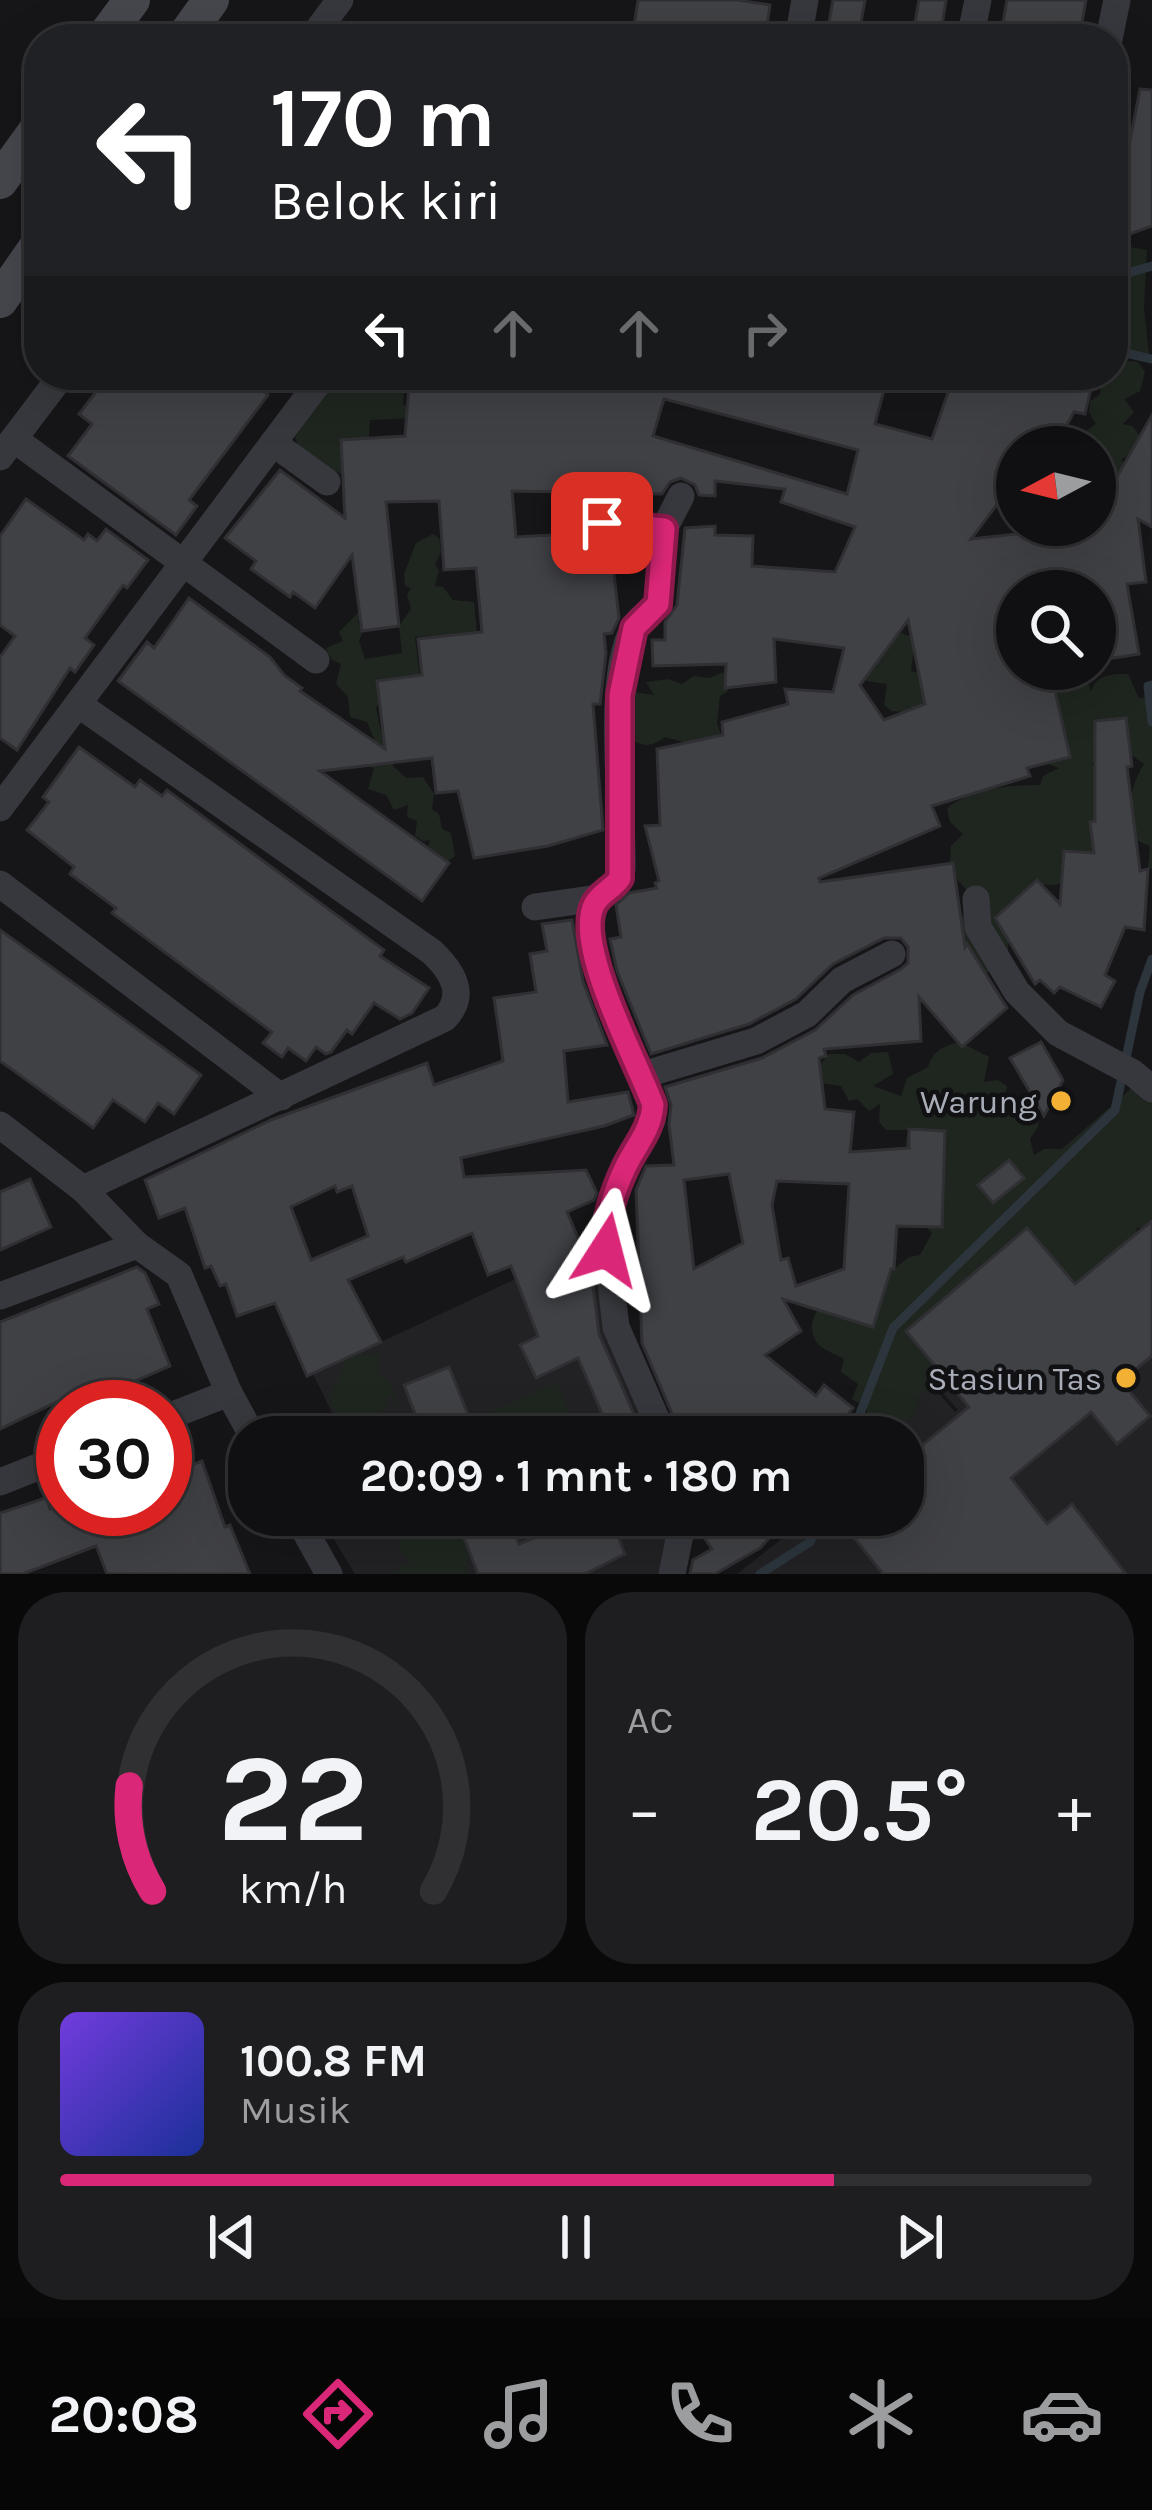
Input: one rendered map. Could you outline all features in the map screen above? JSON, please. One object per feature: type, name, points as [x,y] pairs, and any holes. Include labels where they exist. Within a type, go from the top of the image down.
[{"type":"main road","points":[[0,181],[24,148]]},
{"type":"main road","points":[[0,300],[24,266]]},
{"type":"street","points":[[51,390],[7,448],[184,561],[316,660]]},
{"type":"street","points":[[0,808],[313,390]]},
{"type":"street","points":[[273,442],[327,482]]},
{"type":"street","points":[[535,907],[598,898],[615,886],[622,869],[620,695],[634,628],[658,604],[664,529],[681,496]]},
{"type":"street","points":[[584,522],[664,529]]},
{"type":"street","points":[[78,704],[432,952],[454,978],[457,994],[454,1009],[445,1018],[83,1190]]},
{"type":"street","points":[[0,884],[281,1097]]},
{"type":"street","points":[[598,898],[591,916],[595,950],[612,1012],[653,1105],[652,1120],[627,1164],[604,1223],[616,1327],[655,1416]]},
{"type":"street","points":[[976,899],[978,927],[1017,992],[1058,1033],[1142,1081]]},
{"type":"street","points":[[643,1076],[756,1041],[807,1014],[842,980],[892,954]]},
{"type":"street","points":[[0,1125],[83,1190],[137,1245],[179,1275],[241,1416]]},
{"type":"street","points":[[0,1296],[137,1245]]},
{"type":"street","points":[[192,1408],[229,1394]]},
{"type":"street","points":[[0,1482],[36,1468]]},
{"type":"street","points":[[306,1536],[322,1572]]},
{"type":"street","points":[[672,1574],[679,1536]]},
{"type":"shaded area","points":[[1128,247],[1147,250],[1144,308],[1149,354],[1128,350]]},
{"type":"shaded area","points":[[1128,361],[1138,362],[1145,372],[1140,391],[1124,399],[1134,412],[1123,424],[1140,436],[1132,452],[1121,460],[1128,466],[1127,478],[1116,483],[1116,426],[1093,426],[1089,412],[1090,401],[1100,390],[1128,390]]},
{"type":"shaded area","points":[[327,390],[404,390],[403,404],[411,408],[413,418],[370,420],[368,450],[342,449],[342,474],[302,457],[295,437]]},
{"type":"shaded area","points":[[433,534],[439,538],[441,552],[435,565],[439,570],[435,586],[443,587],[453,600],[474,602],[478,644],[464,677],[457,635],[415,637],[422,695],[385,693],[376,708],[393,766],[406,778],[423,777],[434,794],[432,809],[439,814],[442,829],[451,833],[455,856],[441,866],[426,855],[430,840],[415,836],[417,821],[407,817],[408,805],[394,810],[386,795],[368,789],[374,768],[368,756],[374,739],[367,722],[350,717],[348,697],[336,684],[341,664],[331,659],[326,648],[343,641],[339,632],[360,611],[358,622],[364,629],[359,641],[365,659],[402,653],[399,626],[411,609],[407,595],[411,588],[405,586],[404,574],[416,543]]},
{"type":"shaded area","points":[[891,629],[915,638],[911,671],[1022,700],[1037,690],[1116,690],[1116,674],[1128,674],[1139,698],[1149,698],[1148,686],[1152,685],[1152,869],[1148,867],[1150,846],[1138,841],[1131,811],[1132,792],[1144,764],[1130,754],[1125,732],[1092,765],[1100,770],[1107,839],[1070,877],[1044,884],[1050,899],[1008,932],[1008,953],[997,970],[973,976],[942,905],[973,920],[969,893],[949,870],[951,846],[963,834],[950,822],[947,808],[980,792],[1040,785],[1043,776],[1059,768],[906,712],[891,711],[884,705],[887,684],[866,681],[860,674]]},
{"type":"shaded area","points":[[723,672],[728,691],[720,696],[717,724],[724,742],[685,752],[683,742],[665,737],[646,745],[627,737],[623,712],[634,692],[654,695],[646,682],[668,679],[682,684],[694,676],[710,678]]},
{"type":"shaded area","points":[[960,1042],[989,1057],[984,1082],[998,1080],[1007,1086],[1003,1107],[1007,1115],[1025,1106],[1039,1114],[1030,1139],[1034,1155],[1044,1149],[1062,1149],[1141,1080],[1152,1094],[1152,1228],[1137,1228],[1131,1254],[1087,1312],[1041,1257],[1043,1244],[1030,1242],[986,1273],[979,1261],[946,1350],[942,1380],[930,1392],[918,1391],[911,1416],[866,1416],[867,1408],[852,1399],[858,1384],[841,1372],[844,1359],[814,1337],[815,1315],[835,1293],[881,1308],[876,1300],[877,1282],[909,1257],[920,1255],[932,1233],[910,1184],[909,1130],[886,1130],[879,1122],[880,1104],[869,1111],[857,1099],[849,1101],[841,1086],[820,1083],[817,1068],[829,1054],[845,1054],[859,1062],[871,1053],[888,1052],[893,1074],[873,1086],[901,1096],[907,1078],[928,1067],[933,1056]]},
{"type":"shaded area","points":[[1065,1162],[1152,1259],[1152,1574],[737,1574],[785,1536],[924,1536],[924,1416],[873,1416],[906,1356],[958,1410],[891,1335]]},
{"type":"shaded area","points":[[588,1245],[660,1416],[334,1416],[313,1374]]},
{"type":"shaded area","points":[[350,1353],[379,1356],[378,1376],[388,1378],[402,1415],[390,1394],[382,1412],[390,1416],[337,1416],[328,1396]]},
{"type":"shaded area","points":[[557,1383],[572,1416],[481,1416]]},
{"type":"shaded area","points":[[332,1536],[675,1536],[673,1574],[355,1574]]},
{"type":"shaded area","points":[[401,1536],[471,1536],[467,1574],[391,1574],[411,1562],[400,1550]]},
{"type":"building","points":[[638,0],[737,0],[770,5],[767,24],[634,24]]},
{"type":"building","points":[[833,0],[865,0],[861,24],[829,24]]},
{"type":"building","points":[[919,0],[946,0],[942,24],[915,24]]},
{"type":"building","points":[[1007,0],[1086,0],[1082,24],[1003,24]]},
{"type":"building","points":[[1140,89],[1152,90],[1152,226],[1130,234],[1128,233],[1128,151]]},
{"type":"building","points":[[97,390],[261,390],[268,395],[189,500],[197,506],[176,535],[68,456],[92,424],[79,414]]},
{"type":"building","points":[[409,390],[884,390],[875,424],[932,439],[949,390],[1091,390],[1085,414],[1074,412],[1066,426],[996,426],[996,506],[971,539],[996,536],[996,546],[1116,546],[1116,479],[1152,415],[1152,527],[1138,519],[1146,582],[1127,584],[1139,654],[1116,658],[1116,570],[996,570],[996,690],[1055,690],[1070,757],[1027,768],[1030,776],[932,806],[940,826],[819,878],[820,882],[953,863],[965,947],[967,944],[1007,1008],[962,1047],[919,997],[921,1041],[824,1049],[826,1056],[819,1058],[825,1109],[854,1112],[850,1152],[909,1148],[909,1129],[945,1131],[942,1227],[897,1226],[894,1269],[873,1327],[783,1299],[801,1331],[765,1355],[816,1396],[824,1385],[853,1408],[846,1416],[673,1416],[642,1343],[636,1190],[646,1166],[674,1165],[671,1105],[665,1087],[762,1058],[815,1030],[853,995],[908,963],[908,947],[901,938],[884,938],[833,964],[796,999],[749,1024],[651,1054],[617,971],[610,939],[621,937],[616,905],[629,893],[657,888],[659,881],[645,826],[660,825],[657,749],[723,735],[722,722],[788,704],[785,689],[833,692],[844,648],[774,639],[776,682],[725,688],[726,664],[653,666],[652,640],[665,640],[665,622],[677,605],[685,528],[715,526],[715,535],[753,536],[752,566],[835,572],[855,527],[781,502],[785,489],[715,481],[715,496],[699,495],[695,485],[681,478],[670,482],[662,494],[512,491],[516,537],[570,534],[581,540],[645,545],[644,564],[613,566],[619,618],[612,633],[604,634],[600,704],[593,704],[603,830],[548,846],[474,858],[458,791],[436,793],[432,758],[320,771],[449,863],[422,901],[118,681],[147,642],[154,648],[189,598],[270,657],[300,691],[385,749],[377,681],[422,675],[418,639],[482,632],[476,568],[444,570],[439,501],[386,502],[399,626],[362,631],[352,555],[315,608],[293,592],[290,597],[251,569],[256,561],[225,538],[280,470],[345,518],[341,440],[405,436]],"holes":[[[664,399],[858,450],[847,494],[653,436]],[[908,620],[925,704],[884,720],[860,685]],[[729,1174],[743,1243],[694,1269],[684,1180]],[[777,1181],[849,1184],[844,1269],[796,1286],[788,1258],[781,1260],[772,1205]]]},
{"type":"building","points":[[26,499],[84,540],[88,534],[97,541],[106,529],[148,560],[127,588],[123,585],[85,638],[94,645],[75,672],[70,668],[17,750],[0,738],[0,657],[15,636],[0,625],[0,536]]},
{"type":"building","points":[[1126,718],[1140,871],[1148,869],[1144,930],[1125,927],[1105,975],[1115,981],[1101,1007],[1060,987],[1054,993],[1040,980],[1035,984],[995,918],[1037,880],[1060,904],[1064,851],[1094,853],[1090,822],[1095,821],[1095,721]]},
{"type":"building","points":[[79,747],[135,787],[140,780],[162,796],[167,790],[384,950],[380,956],[429,988],[412,1013],[400,1019],[374,1003],[352,1034],[347,1030],[331,1052],[316,1047],[306,1061],[288,1048],[282,1057],[263,1043],[272,1032],[112,913],[116,908],[70,874],[74,867],[27,830],[49,802],[43,797]]},
{"type":"building","points":[[572,920],[583,981],[607,1045],[564,1051],[568,1102],[628,1092],[634,1115],[461,1158],[464,1177],[586,1170],[597,1193],[594,1200],[567,1212],[591,1268],[599,1334],[635,1416],[603,1416],[578,1358],[536,1378],[520,1345],[538,1336],[511,1266],[488,1275],[472,1233],[406,1262],[403,1257],[348,1280],[381,1342],[307,1376],[275,1303],[237,1316],[226,1284],[220,1286],[211,1266],[205,1268],[185,1208],[159,1218],[145,1180],[271,1120],[427,1063],[434,1085],[503,1061],[494,998],[536,992],[530,954],[547,951],[542,924]],"holes":[[[335,1186],[337,1192],[352,1186],[368,1236],[311,1260],[291,1207]]]},
{"type":"building","points":[[0,930],[201,1075],[174,1114],[158,1103],[145,1122],[113,1100],[93,1128],[0,1061]]},
{"type":"building","points":[[1041,1042],[1063,1080],[1044,1116],[1010,1058]]},
{"type":"building","points":[[1009,1160],[1024,1178],[993,1203],[978,1185]]},
{"type":"building","points":[[30,1179],[51,1227],[0,1250],[0,1192]]},
{"type":"building","points":[[1152,1221],[1152,1356],[1121,1381],[1150,1416],[1117,1444],[1091,1412],[1011,1478],[1047,1524],[1072,1504],[1126,1574],[883,1574],[853,1536],[924,1536],[924,1444],[969,1407],[906,1331],[1027,1228],[1075,1284]]},
{"type":"building","points":[[137,1267],[145,1273],[159,1304],[147,1309],[170,1366],[138,1380],[36,1380],[36,1412],[0,1429],[0,1322]]},
{"type":"building","points":[[449,1367],[469,1416],[416,1416],[404,1385]]},
{"type":"building","points":[[202,1461],[228,1536],[234,1536],[250,1574],[107,1574],[96,1546],[23,1574],[0,1574],[0,1513],[36,1501],[36,1536],[192,1536],[192,1465]]},
{"type":"building","points":[[463,1536],[516,1536],[519,1544],[539,1536],[618,1536],[625,1554],[585,1574],[478,1574]]},
{"type":"building","points":[[703,1536],[771,1536],[760,1548],[715,1574],[690,1574],[693,1560],[712,1549]]},
{"type":"waterway","points":[[1128,273],[1152,266]]},
{"type":"waterway","points":[[1128,353],[1152,359]]},
{"type":"waterway","points":[[1152,685],[1148,686],[1152,722]]},
{"type":"waterway","points":[[859,1416],[893,1328],[1115,1110],[1140,992],[1152,959]]},
{"type":"waterway","points":[[760,1574],[812,1536]]},
{"type":"place","name":"Warung","points":[[1061,1101]]},
{"type":"place","name":"Stasiun Tas","points":[[1126,1378]]},
{"type":"route","points":[[602,523],[664,529],[658,604],[634,628],[620,695],[620,878],[598,898],[591,916],[612,1012],[653,1105],[652,1120],[627,1164],[604,1223],[606,1250]]}]
